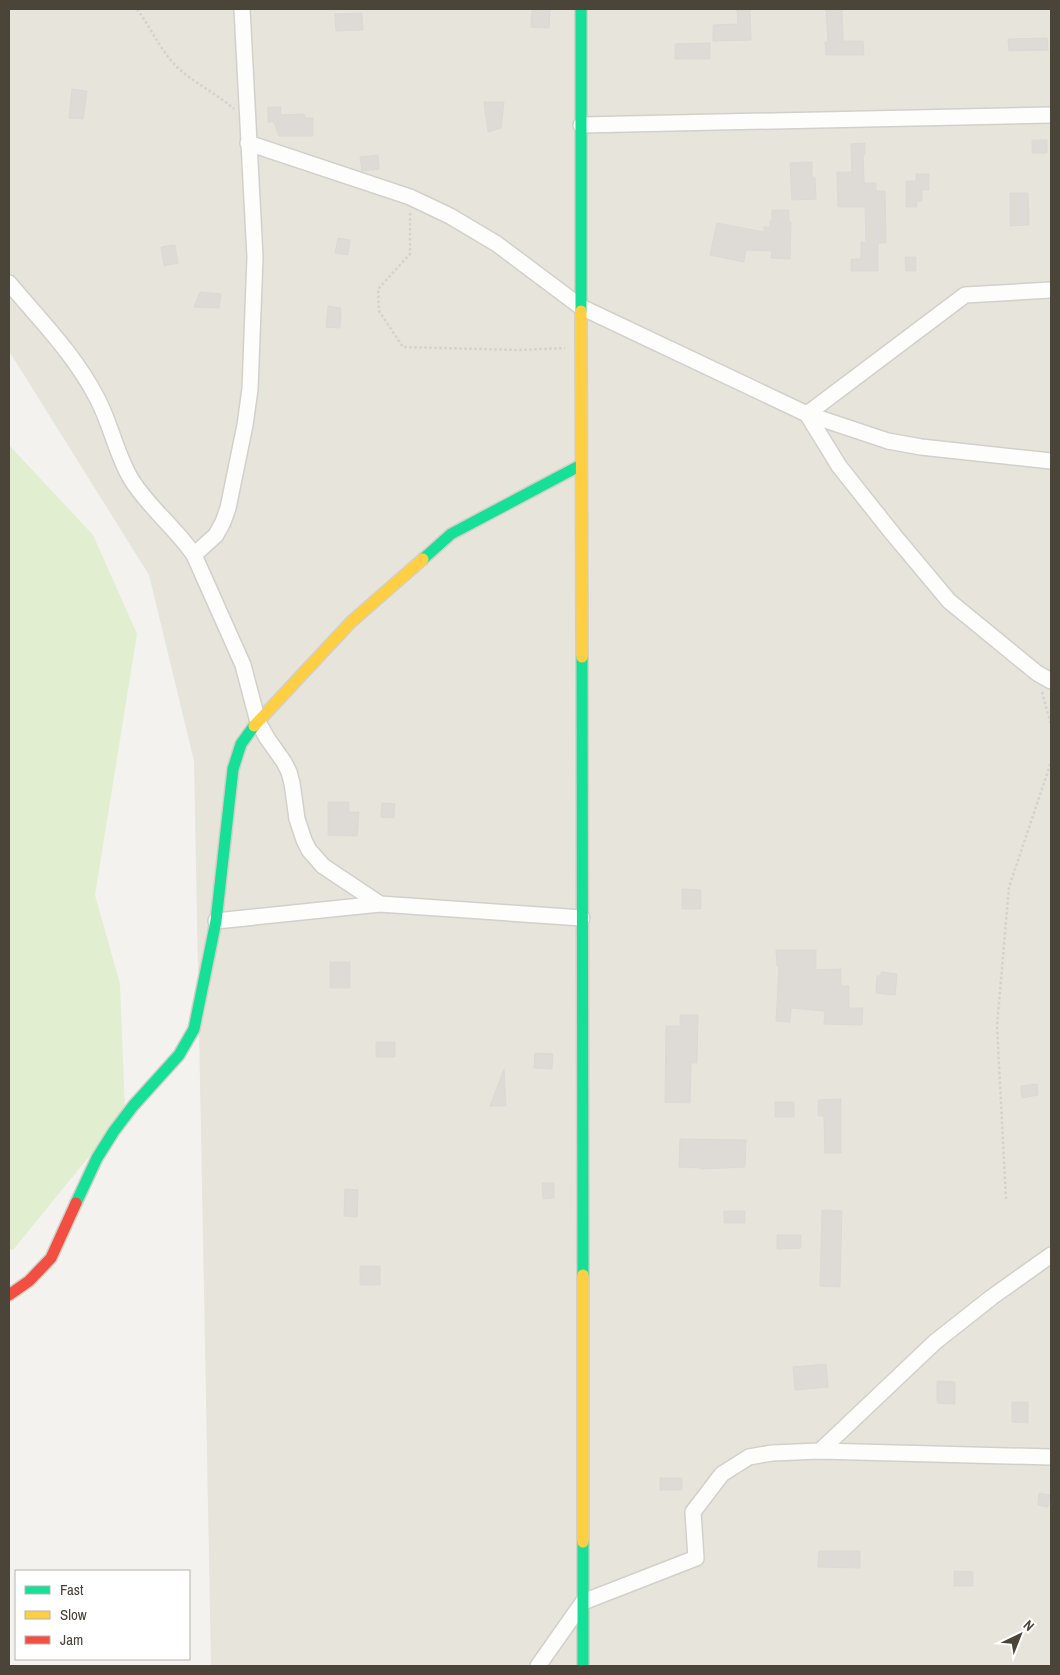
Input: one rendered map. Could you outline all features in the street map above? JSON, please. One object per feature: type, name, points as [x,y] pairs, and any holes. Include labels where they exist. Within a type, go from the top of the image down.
[{"type":"street","points":[[194,556],[216,535],[228,508],[245,425],[250,389],[255,257],[242,9]]},
{"type":"street","points":[[581,9],[583,1666]]},
{"type":"street","points":[[581,125],[1051,115]]},
{"type":"street","points":[[248,143],[410,198],[450,216],[497,244],[581,307],[807,414],[888,441],[921,447],[1051,461]]},
{"type":"street","points":[[9,283],[79,368],[98,398],[124,466],[131,479],[147,501],[183,539],[194,556],[243,665],[258,722],[289,772],[300,830],[309,850],[332,873],[380,904]]},
{"type":"street","points":[[807,414],[965,295],[1051,290]]},
{"type":"street","points":[[807,414],[840,466],[949,601],[1036,674],[1051,681]]},
{"type":"street","points":[[9,1295],[29,1282],[48,1262],[97,1158],[114,1131],[133,1106],[179,1055],[190,1038],[198,1015],[216,920],[232,768],[241,744],[249,732],[351,622],[451,534],[581,465]]},
{"type":"street","points":[[216,920],[380,904],[582,918]]},
{"type":"street","points":[[820,1451],[935,1342],[992,1297],[1051,1255]]},
{"type":"street","points":[[538,1666],[583,1602],[696,1558],[694,1512],[722,1474],[749,1457],[772,1453],[820,1451],[1051,1457]]},
{"type":"path","points":[[137,9],[158,44],[178,68],[221,98],[247,122]]},
{"type":"path","points":[[410,198],[410,254],[378,289],[380,312],[403,347],[518,350],[581,348]]},
{"type":"path","points":[[1036,674],[1051,725]]},
{"type":"path","points":[[1006,1199],[996,1026],[1009,887],[1051,762]]},
{"type":"shaded area","points":[[9,9],[1051,9],[1051,1666],[211,1666],[194,761],[149,575],[9,351]]},
{"type":"green space","points":[[9,445],[93,535],[137,634],[95,895],[120,984],[125,1112],[13,1250],[9,1249]]},
{"type":"building","points":[[532,9],[550,9],[549,28],[531,27]]},
{"type":"building","points":[[737,9],[750,9],[751,40],[713,41],[713,25],[738,24]]},
{"type":"building","points":[[826,9],[842,9],[843,41],[863,41],[864,55],[826,55],[825,42],[828,42]]},
{"type":"building","points":[[362,13],[363,30],[336,31],[335,14]]},
{"type":"building","points":[[1047,38],[1048,50],[1009,51],[1008,39]]},
{"type":"building","points":[[710,43],[710,59],[675,59],[675,44]]},
{"type":"building","points":[[72,89],[87,91],[83,119],[69,118]]},
{"type":"building","points":[[484,102],[504,102],[501,128],[488,132]]},
{"type":"building","points":[[268,107],[281,107],[280,115],[304,114],[306,118],[313,118],[313,136],[279,136],[274,122],[268,122]]},
{"type":"building","points":[[1032,140],[1047,140],[1047,153],[1032,153]]},
{"type":"building","points":[[865,143],[865,155],[863,155],[864,183],[876,183],[876,191],[885,191],[886,243],[878,243],[878,271],[851,271],[851,259],[861,259],[861,242],[866,242],[865,207],[838,207],[837,172],[852,172],[851,144]]},
{"type":"building","points":[[378,155],[379,169],[362,171],[360,157]]},
{"type":"building","points":[[812,162],[812,177],[815,177],[816,199],[792,200],[790,163]]},
{"type":"building","points":[[916,174],[929,174],[929,190],[922,190],[922,201],[917,201],[917,207],[906,207],[906,181],[916,181]]},
{"type":"building","points":[[1010,193],[1028,193],[1029,225],[1010,226]]},
{"type":"building","points":[[772,210],[789,210],[789,222],[791,222],[790,259],[771,258],[772,251],[746,250],[744,262],[710,255],[717,223],[764,232],[764,227],[770,227]]},
{"type":"building","points":[[338,238],[350,240],[348,255],[335,253]]},
{"type":"building","points":[[175,245],[178,263],[164,266],[161,247]]},
{"type":"building","points":[[905,257],[916,257],[916,271],[906,271]]},
{"type":"building","points":[[200,292],[221,294],[219,308],[194,307]]},
{"type":"building","points":[[328,306],[341,308],[340,328],[326,327]]},
{"type":"building","points":[[328,802],[349,802],[349,812],[359,812],[357,836],[328,835]]},
{"type":"building","points":[[382,803],[395,804],[394,818],[381,817]]},
{"type":"building","points":[[682,889],[701,890],[701,909],[682,909]]},
{"type":"building","points":[[776,950],[816,950],[816,970],[841,969],[841,986],[849,986],[849,1008],[863,1008],[862,1025],[824,1024],[825,1011],[791,1008],[790,1022],[776,1021],[779,966],[777,966]]},
{"type":"building","points":[[330,962],[350,962],[350,988],[330,988]]},
{"type":"building","points":[[881,972],[897,974],[895,995],[876,993],[877,976],[881,976]]},
{"type":"building","points":[[680,1015],[698,1015],[697,1063],[691,1063],[690,1103],[665,1102],[666,1026],[680,1026]]},
{"type":"building","points":[[376,1042],[395,1042],[395,1057],[376,1057]]},
{"type":"building","points":[[535,1053],[553,1054],[552,1069],[534,1068]]},
{"type":"building","points":[[504,1069],[506,1106],[490,1106]]},
{"type":"building","points":[[1037,1084],[1038,1095],[1022,1098],[1021,1086]]},
{"type":"building","points":[[841,1099],[841,1153],[825,1153],[824,1116],[818,1116],[818,1100]]},
{"type":"building","points":[[775,1102],[794,1102],[794,1117],[775,1117]]},
{"type":"building","points":[[680,1139],[746,1140],[745,1167],[701,1169],[679,1167]]},
{"type":"building","points":[[542,1183],[554,1183],[554,1198],[543,1199]]},
{"type":"building","points":[[345,1189],[358,1190],[357,1217],[344,1216]]},
{"type":"building","points":[[822,1210],[842,1211],[840,1287],[820,1286]]},
{"type":"building","points":[[724,1211],[745,1211],[745,1223],[724,1223]]},
{"type":"building","points":[[777,1235],[801,1235],[801,1248],[777,1249]]},
{"type":"building","points":[[360,1266],[380,1266],[380,1285],[360,1285]]},
{"type":"building","points":[[826,1364],[828,1387],[795,1390],[793,1367]]},
{"type":"building","points":[[937,1381],[955,1382],[955,1404],[937,1403]]},
{"type":"building","points":[[1012,1402],[1028,1402],[1028,1423],[1012,1422]]},
{"type":"building","points":[[660,1478],[682,1478],[682,1490],[660,1490]]},
{"type":"building","points":[[1039,1493],[1050,1495],[1048,1507],[1038,1505]]},
{"type":"building","points":[[819,1551],[860,1551],[860,1568],[818,1567]]},
{"type":"building","points":[[954,1571],[973,1572],[973,1586],[954,1586]]},
{"type":"traffic: fast","points":[[581,9],[581,311]]},
{"type":"traffic: fast","points":[[423,559],[451,534],[581,465]]},
{"type":"traffic: fast","points":[[582,657],[583,1275]]},
{"type":"traffic: fast","points":[[76,1203],[97,1158],[114,1131],[133,1106],[179,1055],[194,1029],[216,921],[233,769],[241,744],[254,726]]},
{"type":"traffic: fast","points":[[583,1542],[583,1666]]},
{"type":"traffic: slow","points":[[581,311],[582,657]]},
{"type":"traffic: slow","points":[[254,726],[351,622],[423,559]]},
{"type":"traffic: slow","points":[[583,1275],[583,1542]]},
{"type":"traffic: jam","points":[[9,1295],[29,1281],[51,1258],[76,1203]]}]
